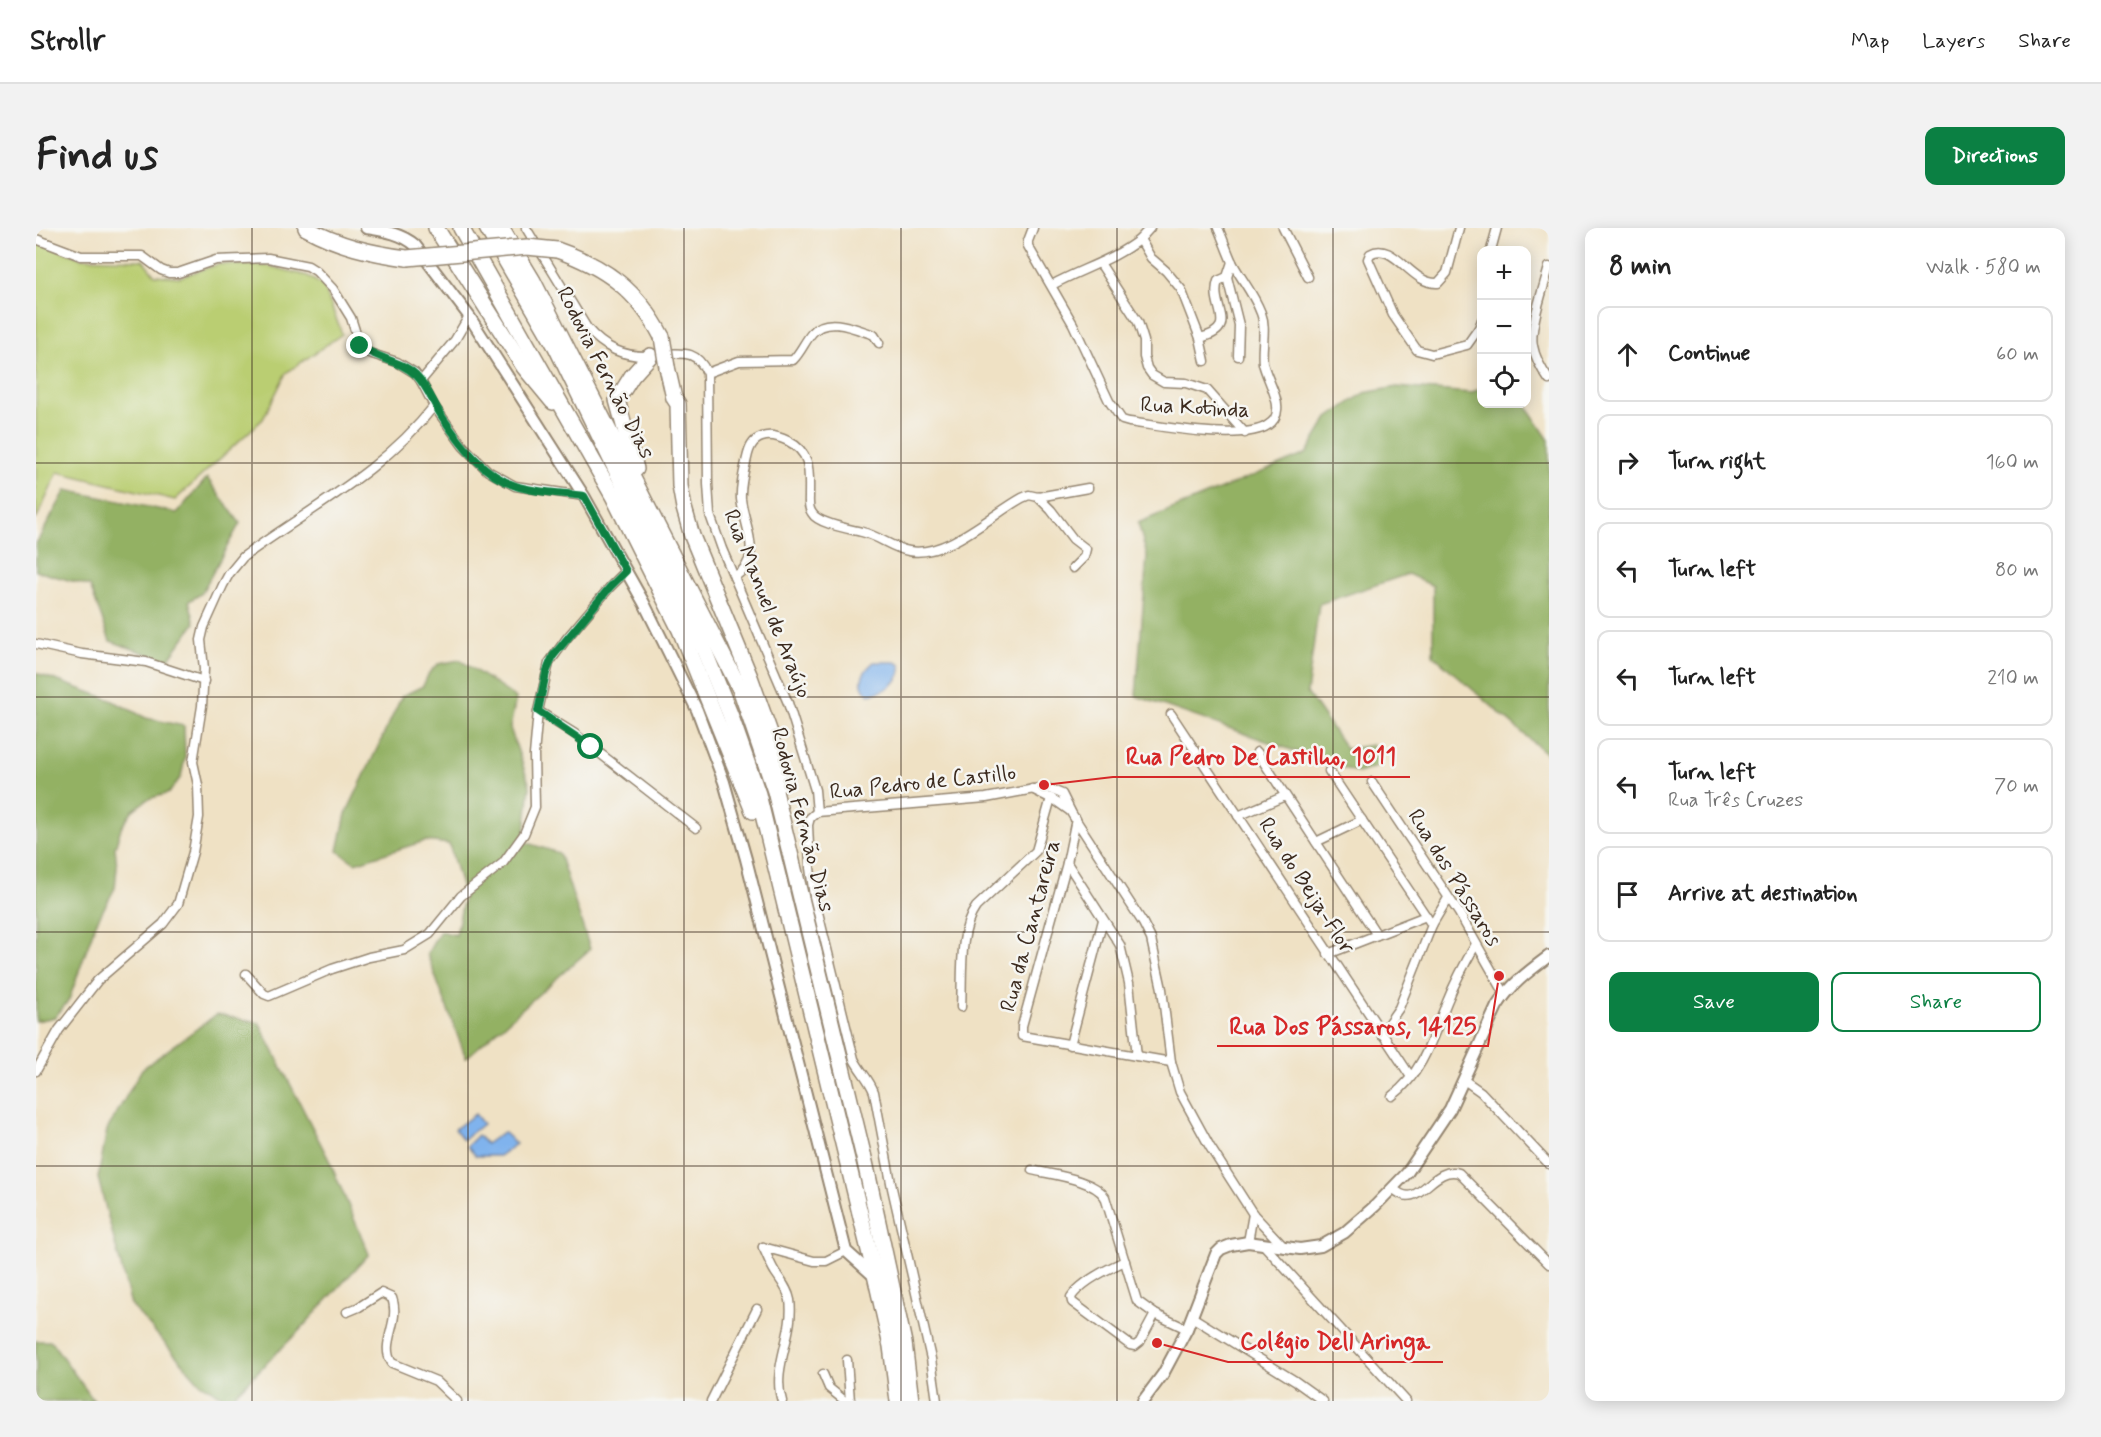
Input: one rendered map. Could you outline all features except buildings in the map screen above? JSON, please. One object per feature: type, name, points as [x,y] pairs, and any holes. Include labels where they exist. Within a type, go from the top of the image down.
[{"type":"highway","points":[[306,228],[325,238],[365,252],[407,258],[527,247],[557,250],[582,259],[620,283],[650,314],[662,337],[674,398],[678,404],[680,486],[684,508],[692,536],[750,677],[770,733],[808,891],[815,954]]},
{"type":"highway","points":[[436,228],[524,367],[552,401],[568,414]]},
{"type":"highway","points":[[461,228],[613,496],[680,630],[719,722],[779,881]]},
{"type":"highway","name":"Rodovia Fernão Dias","points":[[487,228],[556,347],[704,650],[758,794],[876,1279],[891,1346],[898,1401]]},
{"type":"highway","name":"Rodovia Fernão Dias","points":[[501,228],[533,281],[741,692],[755,729],[776,791],[815,954],[904,1343],[911,1401]]},
{"type":"highway","points":[[646,504],[617,400],[632,376],[650,356]]},
{"type":"highway","points":[[755,729],[785,793]]},
{"type":"street","points":[[366,228],[394,233],[408,239],[469,316],[584,496],[644,603],[697,710],[724,782],[746,860],[846,1251],[876,1279]]},
{"type":"street","points":[[526,228],[587,328],[597,340],[619,353],[632,357],[687,353],[700,361],[707,373],[740,361],[793,360],[814,331],[829,324],[874,335],[879,343]]},
{"type":"street","name":"Rua Kotinda","points":[[1033,228],[1028,246],[1052,285],[1086,349],[1109,401],[1122,420],[1206,431],[1245,433],[1271,424],[1278,407],[1267,380],[1263,360],[1263,317],[1253,295],[1232,262],[1218,228]]},
{"type":"street","points":[[1052,285],[1076,272],[1100,263],[1140,239],[1150,228]]},
{"type":"street","points":[[1283,228],[1308,277]]},
{"type":"street","points":[[1459,228],[1447,273],[1438,283],[1425,281],[1386,252],[1376,251],[1370,254],[1368,259],[1393,315],[1417,350],[1432,354],[1467,345],[1477,331]]},
{"type":"street","points":[[1492,246],[1497,228]]},
{"type":"street","points":[[36,238],[81,256],[142,256],[161,270],[170,273],[178,273],[216,260],[268,258],[308,266],[323,276],[333,289],[351,318],[360,346],[369,352],[397,362],[415,374],[463,446],[488,471],[515,486],[584,496]]},
{"type":"street","points":[[1140,239],[1151,258],[1166,271],[1180,290],[1200,339],[1205,361]]},
{"type":"street","points":[[1232,262],[1227,277],[1239,325],[1238,356]]},
{"type":"street","points":[[1100,263],[1138,322],[1144,341],[1144,357],[1152,375],[1164,382],[1186,383],[1207,390],[1245,433]]},
{"type":"street","points":[[1549,267],[1532,344],[1536,357],[1549,380]]},
{"type":"street","points":[[1200,339],[1220,329],[1222,323],[1216,290],[1218,281],[1227,277]]},
{"type":"street","points":[[421,381],[455,340],[469,316]]},
{"type":"street","name":"Rua Manuel de Araújo","points":[[707,373],[710,515],[788,703],[815,790],[817,812]]},
{"type":"street","points":[[36,1071],[67,1019],[98,980],[156,931],[178,904],[193,852],[199,817],[198,785],[193,762],[204,681],[201,640],[204,627],[223,585],[243,556],[360,478],[410,434],[434,405]]},
{"type":"street","points":[[734,577],[744,572],[750,561],[751,547],[741,498],[742,483],[749,449],[760,437],[771,435],[779,437],[801,448],[807,460],[810,510],[817,519],[867,533],[910,551],[933,549],[952,543],[1029,495],[1038,497],[1088,488]]},
{"type":"street","points":[[1038,497],[1073,539],[1086,549],[1084,557],[1073,568]]},
{"type":"street","points":[[246,974],[264,994],[269,996],[332,969],[369,957],[404,950],[430,934],[461,897],[503,863],[524,834],[535,807],[534,755],[538,711],[546,673],[553,656],[626,571]]},
{"type":"street","points":[[36,644],[82,654],[146,662],[204,681]]},
{"type":"street","points":[[538,711],[575,734],[696,828]]},
{"type":"street","name":"Rua do Beija-Flor","points":[[1171,714],[1381,1034],[1412,1077]]},
{"type":"street","points":[[1257,752],[1377,935]]},
{"type":"street","points":[[1329,771],[1432,925]]},
{"type":"street","name":"Rua dos Pássaros","points":[[1372,782],[1459,914],[1504,994]]},
{"type":"street","name":"Rua Pedro de Castillo","points":[[817,812],[986,798],[1045,787],[1062,794],[1074,816]]},
{"type":"street","points":[[1032,789],[1051,798],[1074,816],[1132,905],[1150,939],[1162,989],[1171,1062],[1186,1106],[1253,1214],[1284,1247]]},
{"type":"street","points":[[1239,816],[1285,796]]},
{"type":"street","points":[[961,1007],[965,931],[969,917],[976,907],[1036,851],[1051,798]]},
{"type":"street","points":[[817,812],[810,818],[808,825],[814,896],[854,1059],[869,1080],[874,1092],[892,1188],[931,1359],[937,1401]]},
{"type":"street","name":"Rua da Cantareira","points":[[1074,816],[1067,863],[1021,1031],[1025,1038],[1171,1062]]},
{"type":"street","points":[[1316,842],[1362,820]]},
{"type":"street","points":[[1067,863],[1117,939],[1123,955],[1129,983],[1137,1056]]},
{"type":"street","points":[[1381,1034],[1398,1008],[1432,925],[1448,898]]},
{"type":"street","points":[[1328,954],[1426,916]]},
{"type":"street","points":[[1070,1045],[1103,920]]},
{"type":"street","points":[[1392,1096],[1412,1077],[1430,1047],[1460,972],[1476,944]]},
{"type":"street","points":[[1143,1401],[1163,1374],[1187,1329],[1216,1254],[1231,1245],[1248,1242],[1311,1248],[1331,1242],[1394,1189],[1450,1109],[1504,994],[1549,956]]},
{"type":"street","points":[[1464,1080],[1481,1092],[1549,1164]]},
{"type":"street","points":[[1032,1170],[1086,1183],[1101,1190],[1137,1301],[1155,1314],[1187,1329]]},
{"type":"street","points":[[1394,1189],[1403,1196],[1412,1196],[1446,1172],[1459,1173],[1549,1264]]},
{"type":"street","points":[[1248,1242],[1253,1214]]},
{"type":"street","points":[[1262,1243],[1406,1401]]},
{"type":"street","points":[[782,1401],[779,1381],[790,1301],[763,1247],[814,1261],[826,1261],[846,1251]]},
{"type":"street","points":[[1125,1261],[1092,1279],[1075,1292],[1071,1297],[1072,1302],[1134,1346],[1140,1342],[1155,1314]]},
{"type":"street","points":[[347,1312],[359,1308],[381,1293],[392,1298],[395,1311],[386,1349],[388,1357],[392,1363],[436,1381],[457,1401]]},
{"type":"street","points":[[711,1401],[757,1309]]},
{"type":"street","points":[[1192,1317],[1323,1401]]},
{"type":"street","points":[[847,1360],[850,1401]]},
{"type":"street","points":[[823,1374],[830,1388],[845,1401]]},
{"type":"green space","points":[[36,241],[81,258],[143,260],[155,275],[180,277],[219,264],[269,266],[308,276],[324,287],[342,334],[286,373],[263,419],[175,500],[58,472],[36,520]]},
{"type":"green space","points":[[1397,387],[1471,393],[1477,390],[1477,408],[1528,408],[1549,440],[1549,756],[1433,655],[1433,586],[1408,574],[1319,604],[1307,693],[1346,749],[1372,745],[1379,766],[1358,773],[1136,696],[1147,556],[1138,523],[1306,454],[1328,418],[1364,393]]},
{"type":"green space","points":[[207,478],[240,523],[201,594],[189,601],[195,623],[167,661],[110,641],[90,586],[36,571],[36,544],[66,490],[177,513]]},
{"type":"green space","points":[[460,660],[516,698],[510,728],[530,786],[524,842],[559,853],[590,949],[466,1058],[427,954],[440,931],[456,935],[464,896],[449,844],[425,841],[355,863],[338,851],[346,814],[402,696],[423,686],[429,673],[438,664]]},
{"type":"green space","points":[[36,673],[111,700],[146,718],[184,726],[185,758],[181,777],[169,793],[148,799],[132,811],[121,828],[115,847],[117,867],[115,888],[96,923],[69,1000],[55,1017],[36,1021]]},
{"type":"green space","points":[[217,1014],[259,1023],[329,1160],[369,1254],[298,1332],[229,1400],[200,1383],[131,1305],[98,1178],[107,1130],[142,1069]]},
{"type":"green space","points":[[36,1341],[51,1341],[94,1401],[36,1401]]},
{"type":"water","points":[[874,662],[896,662],[901,665],[901,671],[896,681],[886,689],[868,694],[862,686],[862,677]]},
{"type":"water","points":[[475,1114],[483,1124],[463,1140],[455,1129]]},
{"type":"water","points":[[503,1132],[516,1144],[499,1156],[476,1156],[467,1146],[478,1135],[486,1144]]},
{"type":"place","name":"Rua Pedro De Castilho, 1011","points":[[1044,785]]},
{"type":"place","name":"Rua Dos Pássaros, 14125","points":[[1499,976]]},
{"type":"place","name":"Colégio Dell Aringa","points":[[1157,1343]]},
{"type":"route","points":[[360,346],[369,352],[397,362],[415,374],[463,446],[488,471],[515,486],[584,496],[626,571],[553,656],[546,673],[538,711],[591,747]]}]
